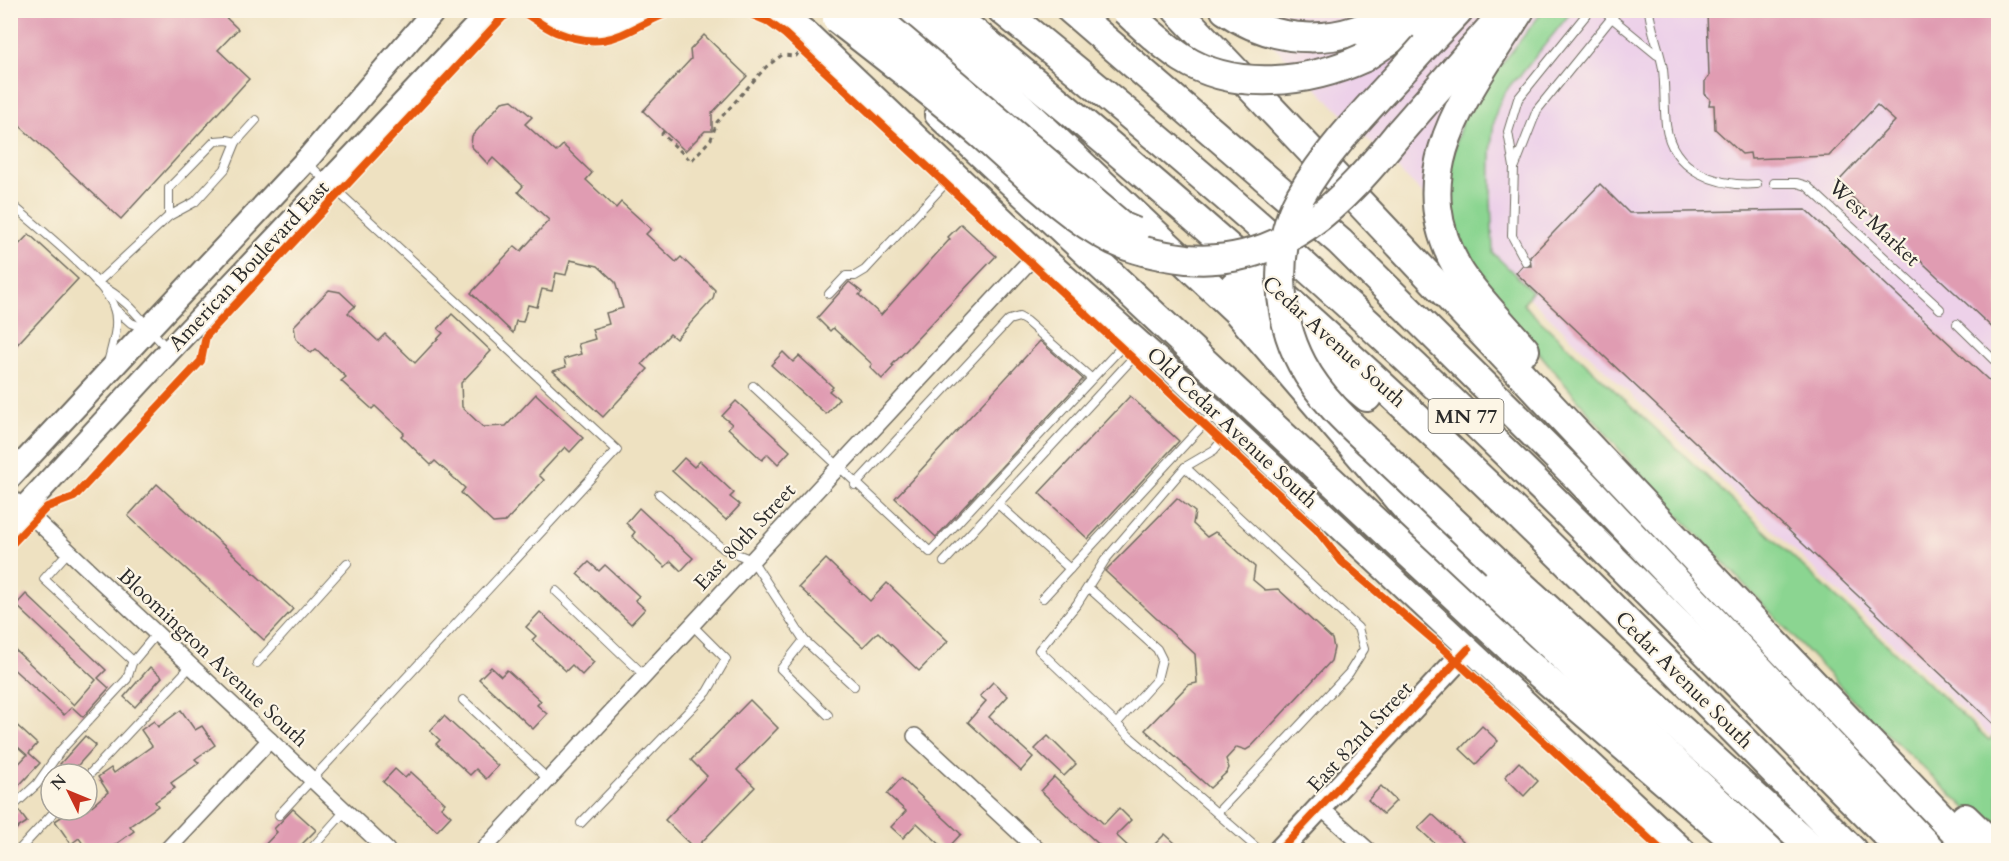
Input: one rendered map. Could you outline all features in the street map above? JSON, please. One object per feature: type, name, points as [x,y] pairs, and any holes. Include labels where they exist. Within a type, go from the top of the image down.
[{"type":"highway","points":[[867,10],[1123,227],[1166,244],[1210,246],[1251,241],[1290,225],[1329,196],[1364,161],[1399,133]]},
{"type":"highway","points":[[904,10],[987,75],[1219,274],[1567,562]]},
{"type":"highway","name":"Cedar Avenue South","points":[[947,10],[1071,112],[1263,277],[1403,405],[1567,562],[1852,850]]},
{"type":"highway","name":"Cedar Avenue South","points":[[1002,10],[1094,85],[1290,254],[1508,454],[1902,850]]},
{"type":"highway","points":[[1071,10],[1340,242],[1572,471],[1931,850]]},
{"type":"highway","points":[[1088,10],[1196,116]]},
{"type":"highway","points":[[1125,10],[1183,58],[1210,72],[1271,81],[1304,78],[1341,68],[1363,58],[1408,28],[1425,10]]},
{"type":"highway","points":[[1166,10],[1257,93]]},
{"type":"highway","points":[[1177,10],[1759,627],[1973,850]]},
{"type":"highway","points":[[1225,10],[1263,32],[1284,37],[1314,38],[1339,36],[1365,28],[1396,10]]},
{"type":"highway","points":[[1459,10],[1340,142],[1300,198],[1284,242],[1281,288],[1284,311],[1302,364],[1319,390],[1356,430],[1497,562],[1814,850]]},
{"type":"highway","points":[[832,15],[956,112],[1063,206],[1114,240],[1161,256],[1212,261],[1256,252],[1302,231],[1337,204],[1506,10]]},
{"type":"highway","points":[[1520,10],[1460,105],[1444,140],[1436,180],[1439,224],[1458,269],[1562,396],[1586,441]]},
{"type":"highway","points":[[832,15],[1521,658],[1745,850]]},
{"type":"highway","points":[[987,75],[1237,311],[1410,514],[1770,850]]},
{"type":"highway","points":[[1759,627],[1856,712],[1998,850]]},
{"type":"highway","points":[[1521,658],[1594,734],[1718,850]]},
{"type":"street","name":"American Boulevard East","points":[[10,477],[305,161],[435,10]]},
{"type":"street","name":"American Boulevard East","points":[[15,509],[170,350],[490,10]]},
{"type":"street","points":[[546,10],[572,24],[586,26],[605,25],[642,10]]},
{"type":"street","name":"Old Cedar Avenue South","points":[[777,10],[808,33],[1038,252],[1233,428],[1684,850]]},
{"type":"street","name":"East 80th Street","points":[[483,850],[1038,252]]},
{"type":"street","name":"Bloomington Avenue South","points":[[15,509],[69,551],[387,850]]},
{"type":"street","name":"East 82nd Street","points":[[1280,850],[1468,649]]},
{"type":"street","points":[[915,736],[1038,850]]},
{"type":"street","points":[[167,850],[270,740]]},
{"type":"street","points":[[1320,807],[1368,850]]},
{"type":"lane","points":[[1526,262],[1512,236],[1514,167],[1508,132],[1518,99],[1590,10]]},
{"type":"lane","points":[[1602,10],[1657,55]]},
{"type":"lane","points":[[1514,167],[1537,110],[1618,10]]},
{"type":"lane","points":[[1648,10],[1657,55],[1663,71],[1666,125],[1675,152],[1686,165],[1715,182],[1757,184]]},
{"type":"lane","points":[[97,283],[169,216],[183,211],[195,202],[225,169],[236,142],[256,120]]},
{"type":"lane","points":[[169,216],[169,188],[215,141],[236,142]]},
{"type":"lane","points":[[279,815],[617,450],[305,161]]},
{"type":"lane","points":[[829,294],[846,276],[855,276],[865,270],[956,173]]},
{"type":"lane","name":"West Market","points":[[1774,183],[1797,183],[1807,186],[1940,309]]},
{"type":"lane","points":[[10,203],[97,283],[114,308],[131,323],[148,329]]},
{"type":"lane","points":[[97,283],[119,295],[140,314],[148,329],[170,350]]},
{"type":"lane","points":[[100,381],[116,334],[114,308]]},
{"type":"lane","points":[[855,485],[1009,320],[1018,317],[1026,321],[1091,378]]},
{"type":"lane","points":[[1957,324],[1998,364]]},
{"type":"lane","points":[[753,386],[855,485],[930,552],[1091,378],[1138,341]]},
{"type":"lane","points":[[944,562],[999,505],[1138,341]]},
{"type":"lane","points":[[1043,598],[1215,412]]},
{"type":"lane","points":[[1233,428],[1214,450],[1185,467],[1105,560],[1089,588],[1039,650],[1116,724],[1218,812],[1258,850]]},
{"type":"lane","points":[[1185,467],[1358,628],[1364,649],[1348,673],[1218,812]]},
{"type":"lane","points":[[659,494],[724,549],[752,560],[804,640],[854,686]]},
{"type":"lane","points":[[999,505],[1070,569]]},
{"type":"lane","points":[[69,551],[44,579],[134,661]]},
{"type":"lane","points":[[257,663],[347,563]]},
{"type":"lane","points":[[1089,588],[1157,649],[1162,658],[1157,679],[1116,724]]},
{"type":"lane","points":[[556,591],[645,676]]},
{"type":"lane","points":[[581,823],[707,692],[726,659],[692,625]]},
{"type":"lane","points":[[10,809],[37,784],[61,750],[127,679],[134,661],[157,633]]},
{"type":"lane","points":[[804,640],[781,669],[828,714]]},
{"type":"lane","points":[[99,764],[191,666]]},
{"type":"lane","points":[[463,700],[548,780]]},
{"type":"lane","points":[[312,848],[345,810]]},
{"type":"lane","points":[[19,850],[45,822]]},
{"type":"path","points":[[792,42],[809,58]]},
{"type":"path","points":[[664,131],[662,134],[691,161],[711,139],[717,122],[766,67],[782,55],[796,56],[800,51]]},
{"type":"shaded area","points":[[1239,11],[1998,11],[1998,744],[1483,254]]},
{"type":"green space","points":[[1543,11],[1572,11],[1512,83],[1499,104],[1492,135],[1491,155],[1493,253],[1532,291],[1523,304],[1534,315],[1989,740],[1993,737],[1998,741],[1998,838],[1872,720],[1638,472],[1486,289],[1454,237],[1447,174],[1464,113]]},
{"type":"building","points":[[16,10],[218,10],[238,29],[218,50],[249,79],[121,219],[10,117],[10,16]]},
{"type":"building","points":[[1707,10],[1998,10],[1998,333],[1837,183],[1895,121],[1877,105],[1829,156],[1751,159],[1750,153],[1742,154],[1715,129],[1714,105],[1709,105],[1710,99],[1705,94],[1705,81],[1709,77]]},
{"type":"building","points":[[704,35],[747,76],[712,113],[712,131],[705,131],[685,151],[643,111],[691,59],[690,50]]},
{"type":"building","points":[[512,100],[532,117],[525,124],[556,152],[563,145],[592,173],[586,180],[616,208],[621,202],[651,229],[646,234],[676,262],[681,257],[715,290],[713,299],[676,339],[670,334],[642,364],[648,369],[603,417],[553,371],[566,367],[564,359],[581,354],[578,344],[595,339],[592,329],[609,324],[606,313],[623,308],[615,282],[598,266],[570,260],[566,275],[556,273],[552,291],[542,289],[537,307],[528,305],[523,322],[516,321],[513,333],[471,293],[515,246],[521,251],[549,220],[518,192],[523,186],[493,158],[488,164],[471,146],[472,136],[502,102]]},
{"type":"building","points":[[1600,184],[1629,213],[1806,210],[1998,389],[1998,728],[1516,273],[1522,266],[1531,266],[1530,257]]},
{"type":"building","points":[[961,224],[996,256],[892,365],[894,366],[882,379],[870,367],[872,364],[833,328],[830,331],[817,318],[849,282],[862,292],[859,295],[881,315]]},
{"type":"building","points":[[29,234],[78,279],[10,352],[10,254]]},
{"type":"building","points":[[329,290],[340,292],[355,306],[348,313],[378,341],[385,334],[415,363],[443,333],[438,329],[452,314],[491,351],[461,383],[462,407],[483,427],[506,426],[536,394],[583,438],[570,452],[565,447],[539,475],[544,480],[505,522],[493,523],[461,493],[465,488],[435,461],[431,465],[401,436],[404,433],[375,406],[372,409],[341,381],[346,377],[316,349],[311,353],[296,339],[294,326]]},
{"type":"building","points":[[1040,341],[1083,379],[936,537],[895,498]]},
{"type":"building","points":[[783,352],[793,362],[799,356],[833,387],[829,391],[839,399],[826,414],[771,365]]},
{"type":"building","points":[[1130,396],[1179,441],[1088,539],[1039,493]]},
{"type":"building","points":[[736,401],[790,451],[778,464],[768,454],[762,460],[728,428],[732,424],[722,416]]},
{"type":"building","points":[[684,458],[694,467],[700,461],[734,493],[730,497],[740,505],[726,520],[672,471]]},
{"type":"building","points":[[157,484],[293,609],[264,640],[128,516]]},
{"type":"building","points":[[1177,498],[1195,512],[1193,524],[1207,537],[1215,532],[1219,534],[1255,567],[1253,580],[1265,590],[1278,589],[1332,639],[1334,648],[1331,661],[1251,747],[1246,750],[1237,747],[1226,759],[1229,768],[1227,772],[1210,788],[1145,730],[1188,685],[1197,683],[1195,654],[1105,571]]},
{"type":"building","points":[[639,508],[693,558],[681,571],[671,561],[665,567],[632,536],[635,532],[626,523]]},
{"type":"building","points":[[826,559],[870,601],[887,583],[948,641],[919,671],[878,632],[863,647],[799,587]]},
{"type":"building","points":[[589,562],[599,571],[605,565],[639,596],[635,600],[645,609],[631,624],[577,574]]},
{"type":"building","points":[[26,594],[106,670],[98,678],[109,688],[83,717],[72,707],[64,715],[10,666],[10,645],[74,705],[96,680],[16,605]]},
{"type":"building","points":[[540,612],[594,662],[582,675],[572,665],[566,671],[532,640],[536,636],[526,627]]},
{"type":"building","points":[[150,667],[162,677],[135,707],[124,697]]},
{"type":"building","points":[[491,667],[501,676],[507,670],[541,701],[537,705],[547,714],[533,729],[479,679]]},
{"type":"building","points":[[993,682],[1008,696],[989,717],[1033,757],[1021,771],[968,722],[986,701],[980,696]]},
{"type":"building","points":[[750,700],[778,728],[737,770],[755,787],[695,849],[665,820],[707,776],[691,760]]},
{"type":"building","points":[[181,710],[195,730],[202,726],[215,745],[195,759],[199,763],[171,783],[175,788],[155,802],[158,806],[130,826],[134,831],[115,845],[118,850],[87,850],[79,838],[71,844],[56,822],[99,822],[99,800],[108,792],[99,776],[111,768],[114,773],[152,746],[141,730],[154,721],[158,727]]},
{"type":"building","points":[[444,716],[498,766],[486,779],[476,769],[470,775],[436,744],[440,740],[430,731]]},
{"type":"building","points":[[10,719],[37,744],[29,753],[39,764],[10,795],[10,773],[27,755],[10,740]]},
{"type":"building","points":[[1482,726],[1498,741],[1476,764],[1460,749]]},
{"type":"building","points":[[85,736],[96,745],[81,762],[62,762]]},
{"type":"building","points":[[1048,736],[1076,764],[1064,776],[1035,749]]},
{"type":"building","points":[[1519,762],[1538,781],[1524,796],[1505,777]]},
{"type":"building","points":[[395,769],[405,778],[411,772],[445,803],[441,807],[451,816],[437,831],[383,782]]},
{"type":"building","points":[[1054,777],[1104,824],[1119,808],[1131,820],[1116,835],[1132,850],[1105,850],[1041,791]]},
{"type":"building","points":[[901,778],[961,834],[946,850],[917,823],[903,838],[891,827],[906,811],[887,794]]},
{"type":"building","points":[[1381,786],[1396,801],[1383,814],[1368,800]]},
{"type":"building","points":[[293,809],[316,830],[296,850],[260,850],[277,832],[274,829]]},
{"type":"building","points":[[19,811],[27,822],[10,833],[10,816]]},
{"type":"building","points":[[1432,814],[1472,850],[1442,850],[1418,828]]},
{"type":"building","points":[[1165,834],[1176,844],[1170,850],[1149,850]]},
{"type":"cycle path","points":[[10,546],[47,507],[74,497],[201,361],[206,336],[503,17],[515,10]]},
{"type":"cycle path","points":[[519,10],[556,32],[592,41],[619,36],[676,10]]},
{"type":"cycle path","points":[[741,10],[767,21],[785,34],[1317,530],[1342,562],[1437,643],[1661,850]]},
{"type":"cycle path","points":[[1280,850],[1468,649]]}]
